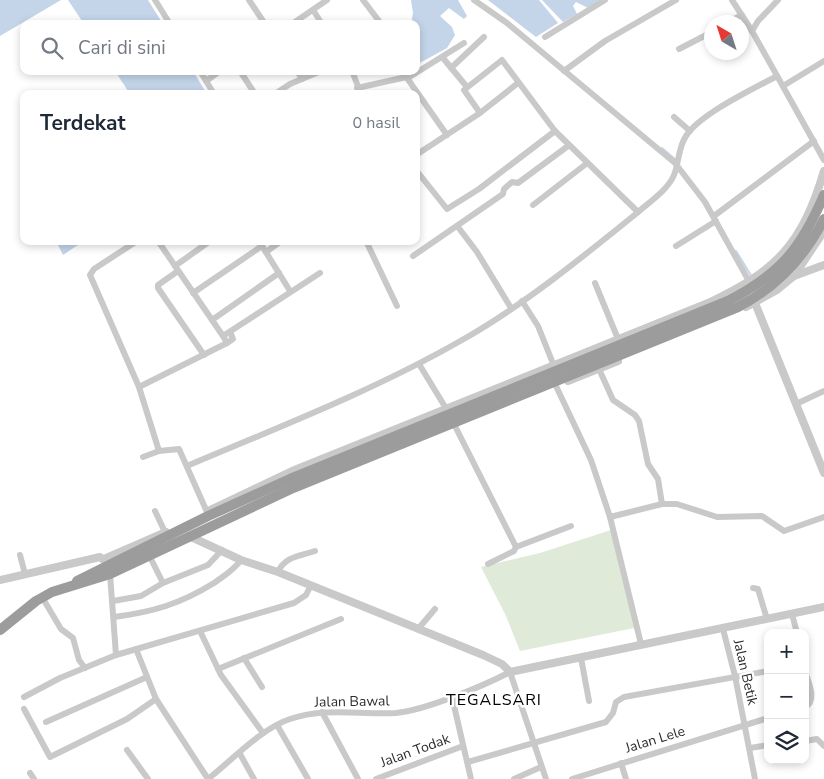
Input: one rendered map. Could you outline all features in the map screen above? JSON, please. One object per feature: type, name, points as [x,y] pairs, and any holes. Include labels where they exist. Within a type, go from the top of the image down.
[{"type":"highway","points":[[0,630],[42,597],[290,479],[688,322],[738,307],[784,276],[824,195]]},
{"type":"highway","points":[[796,255],[824,219]]},
{"type":"highway","points":[[107,566],[150,555],[382,451],[688,322]]},
{"type":"street","points":[[155,0],[168,20]]},
{"type":"street","points":[[249,0],[262,20]]},
{"type":"street","points":[[298,20],[328,0]]},
{"type":"street","points":[[363,0],[377,20]]},
{"type":"street","points":[[474,0],[566,69],[676,160],[715,216],[750,283]]},
{"type":"street","points":[[545,37],[605,0]]},
{"type":"street","points":[[566,69],[606,41],[676,0]]},
{"type":"street","points":[[732,0],[742,15]]},
{"type":"street","points":[[752,31],[758,21],[778,0]]},
{"type":"street","points":[[313,10],[319,20]]},
{"type":"street","points":[[749,26],[824,160]]},
{"type":"street","points":[[679,49],[704,36]]},
{"type":"street","points":[[451,68],[484,37]]},
{"type":"street","points":[[420,71],[461,45],[466,54]]},
{"type":"street","points":[[443,58],[467,87]]},
{"type":"street","points":[[480,113],[464,90],[502,60],[568,146],[638,212]]},
{"type":"street","points":[[783,86],[824,62]]},
{"type":"street","points":[[202,75],[212,90]]},
{"type":"street","points":[[206,81],[214,75]]},
{"type":"street","points":[[243,75],[252,90]]},
{"type":"street","points":[[300,75],[302,79]]},
{"type":"street","points":[[281,90],[312,75]]},
{"type":"street","points":[[353,75],[359,90]]},
{"type":"street","points":[[363,90],[412,75]]},
{"type":"street","points":[[187,466],[419,364],[478,331],[522,301],[638,212],[672,180],[675,174],[676,160],[685,136],[690,131],[739,96],[777,76]]},
{"type":"street","points":[[407,78],[415,90]]},
{"type":"street","points":[[420,152],[480,113],[518,83]]},
{"type":"street","points":[[420,97],[447,135]]},
{"type":"street","points":[[674,117],[690,131]]},
{"type":"street","points":[[420,175],[447,209],[479,189],[555,131]]},
{"type":"street","points":[[676,246],[814,141]]},
{"type":"street","points":[[413,256],[458,227],[503,194],[504,189],[509,184],[518,183],[568,146]]},
{"type":"street","points":[[533,205],[586,164]]},
{"type":"street","points":[[0,580],[84,560],[107,566],[165,532],[292,471],[708,303],[750,283],[771,266],[786,250],[802,226],[824,171]]},
{"type":"street","points":[[458,227],[477,252],[511,308]]},
{"type":"street","points":[[794,276],[824,232]]},
{"type":"street","points":[[132,245],[94,269],[90,275],[139,387],[159,451]]},
{"type":"street","points":[[139,387],[228,343],[226,334],[212,320],[161,245]]},
{"type":"street","points":[[204,355],[158,288],[158,285],[205,245]]},
{"type":"street","points":[[368,245],[397,306]]},
{"type":"street","points":[[193,293],[262,246],[290,291]]},
{"type":"street","points":[[191,537],[304,488],[599,369],[755,303],[794,276],[824,265]]},
{"type":"street","points":[[771,266],[794,276]]},
{"type":"street","points":[[212,320],[279,273]]},
{"type":"street","points":[[226,334],[320,273]]},
{"type":"street","points":[[595,283],[618,339]]},
{"type":"street","points":[[522,301],[538,326],[554,366]]},
{"type":"street","points":[[755,303],[824,473]]},
{"type":"street","points":[[419,364],[447,410]]},
{"type":"street","points":[[599,369],[613,400],[635,415],[639,420],[648,464],[658,479],[662,504]]},
{"type":"street","points":[[556,386],[591,460],[610,517],[641,644]]},
{"type":"street","points":[[796,404],[824,390]]},
{"type":"street","points":[[455,426],[516,547]]},
{"type":"street","points":[[142,457],[159,451],[177,448],[207,512]]},
{"type":"street","points":[[610,517],[662,504],[686,506],[717,517],[762,516],[784,531],[824,517]]},
{"type":"street","points":[[155,511],[165,532]]},
{"type":"street","points":[[488,564],[514,551],[516,547],[571,526]]},
{"type":"street","points":[[191,537],[241,560],[311,585],[502,664],[510,672],[546,779]]},
{"type":"street","points":[[113,601],[141,596],[163,583],[208,565],[222,550]]},
{"type":"street","points":[[278,572],[282,565],[295,556],[315,551]]},
{"type":"street","points":[[20,555],[25,574]]},
{"type":"street","points":[[150,555],[163,583]]},
{"type":"street","points":[[114,617],[147,613],[174,605],[219,579],[241,560]]},
{"type":"street","points":[[107,566],[113,601],[116,655]]},
{"type":"street","points":[[24,696],[116,655],[294,603],[306,595],[311,585]]},
{"type":"street","points":[[753,588],[758,590],[767,619]]},
{"type":"street","points":[[42,597],[61,629],[73,638],[79,660],[85,668]]},
{"type":"street","points":[[510,672],[824,607]]},
{"type":"street","points":[[418,629],[434,609]]},
{"type":"street","points":[[792,614],[796,629]]},
{"type":"street","points":[[218,670],[340,619]]},
{"type":"street","name":"Jalan Betik","points":[[723,629],[746,725],[755,779]]},
{"type":"street","points":[[200,631],[218,670],[244,710],[263,734]]},
{"type":"street","points":[[136,649],[156,699],[208,779]]},
{"type":"street","points":[[244,658],[262,687]]},
{"type":"street","points":[[581,658],[589,701]]},
{"type":"street","name":"Jalan Bawal","points":[[208,779],[263,734],[277,725],[294,718],[322,712],[397,712],[452,697],[510,672]]},
{"type":"street","points":[[468,762],[606,722],[613,713],[616,702],[621,698],[764,672]]},
{"type":"street","points":[[46,722],[147,677]]},
{"type":"street","points":[[809,684],[813,698],[809,705]]},
{"type":"street","points":[[452,697],[471,779]]},
{"type":"street","points":[[24,709],[50,757],[127,719],[156,699]]},
{"type":"street","points":[[322,712],[358,779]]},
{"type":"street","name":"Jalan Lele","points":[[572,779],[765,719]]},
{"type":"street","points":[[277,725],[308,779]]},
{"type":"street","points":[[809,740],[816,739],[824,746]]},
{"type":"street","name":"Jalan Todak","points":[[376,779],[463,746]]},
{"type":"street","points":[[750,748],[764,746]]},
{"type":"street","points":[[128,750],[148,779]]},
{"type":"street","points":[[240,754],[254,779]]},
{"type":"street","points":[[621,763],[626,779]]},
{"type":"street","points":[[514,779],[542,767]]},
{"type":"street","points":[[30,773],[34,779]]},
{"type":"green space","points":[[611,530],[639,627],[520,651],[506,616],[481,567],[540,553]]},
{"type":"water","points":[[0,0],[61,0],[27,20],[20,20],[20,24],[0,36]]},
{"type":"water","points":[[68,0],[148,0],[160,20],[81,20]]},
{"type":"water","points":[[411,0],[458,0],[467,16],[464,19],[449,8],[440,16],[452,27],[455,35],[447,48],[420,63],[420,20],[412,20],[413,13]]},
{"type":"water","points":[[488,0],[539,0],[558,23],[536,37]]},
{"type":"water","points":[[542,0],[600,0],[588,8],[576,2],[573,6],[577,14],[563,22]]},
{"type":"water","points":[[118,75],[195,75],[205,90],[127,90]]},
{"type":"water","points":[[58,245],[78,245],[63,255]]},
{"type":"waterway","points":[[662,148],[676,160]]},
{"type":"waterway","points":[[736,251],[752,277]]},
{"type":"district","name":"TEGALSARI","points":[[494,699]]}]
